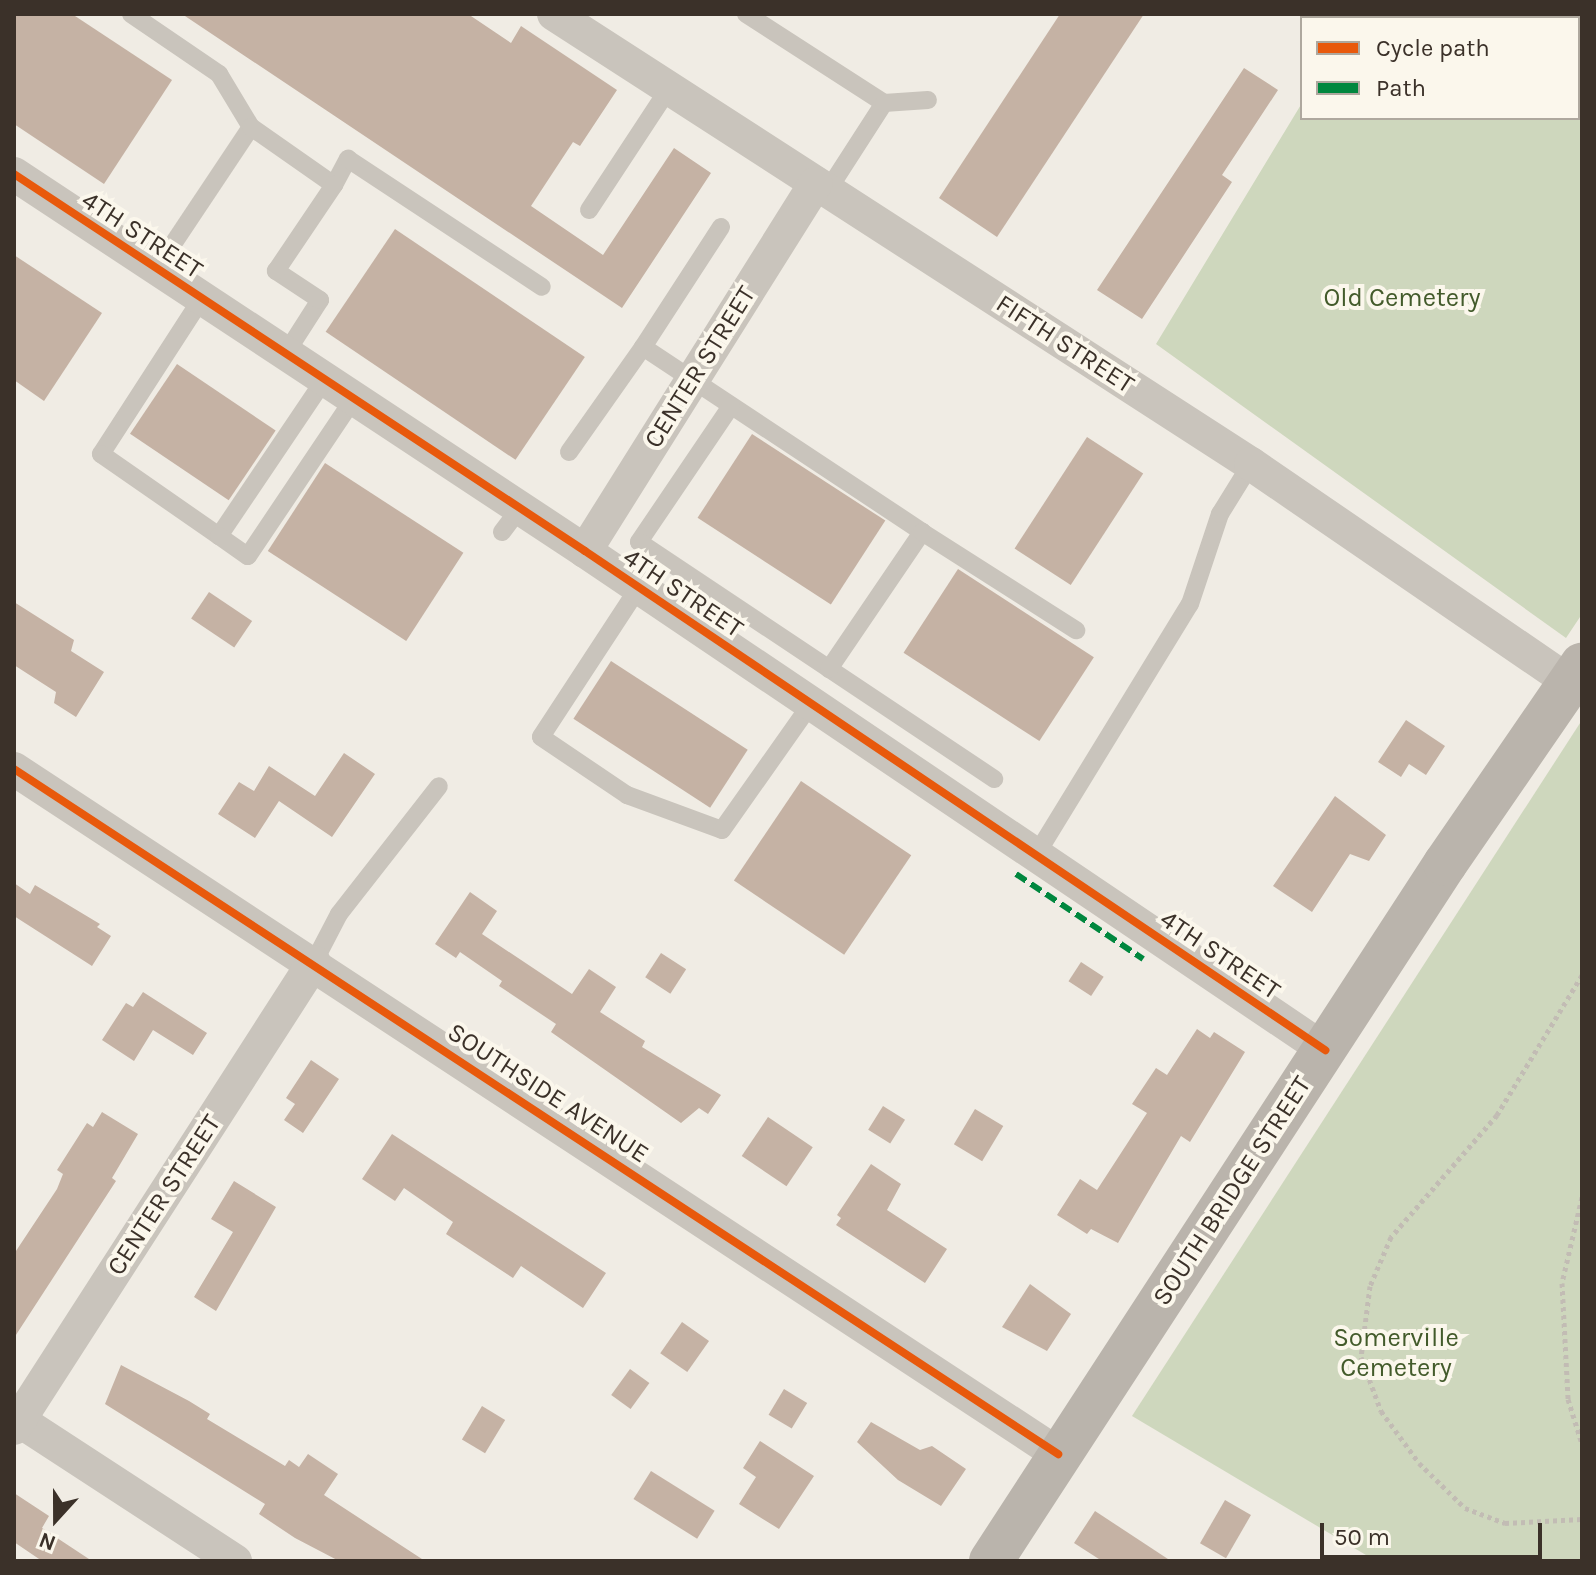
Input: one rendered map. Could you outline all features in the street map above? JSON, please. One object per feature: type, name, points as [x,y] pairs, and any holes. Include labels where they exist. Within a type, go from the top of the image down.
[{"type":"street","name":"FIFTH STREET","points":[[554,14],[1576,674]]},
{"type":"street","name":"4TH STREET","points":[[14,174],[354,398],[511,520],[585,551],[1325,1050]]},
{"type":"street","name":"CENTER STREET","points":[[585,551],[692,380],[822,186]]},
{"type":"street","name":"SOUTH BRIDGE STREET","points":[[991,1561],[1058,1454],[1576,674]]},
{"type":"street","name":"SOUTHSIDE AVENUE","points":[[14,769],[314,962],[1058,1454]]},
{"type":"street","name":"CENTER STREET","points":[[16,1421],[314,962]]},
{"type":"street","points":[[16,1421],[235,1561]]},
{"type":"lane","points":[[131,14],[219,74],[251,127],[334,185]]},
{"type":"lane","points":[[746,14],[884,103],[928,100]]},
{"type":"lane","points":[[589,210],[669,88]]},
{"type":"lane","points":[[822,186],[884,103]]},
{"type":"lane","points":[[157,268],[251,127]]},
{"type":"lane","points":[[286,353],[320,300],[276,271],[348,159],[542,287]]},
{"type":"lane","points":[[569,452],[643,347],[721,227]]},
{"type":"lane","points":[[202,298],[101,454],[248,556],[354,398]]},
{"type":"lane","points":[[643,347],[1076,630]]},
{"type":"lane","points":[[219,536],[325,379]]},
{"type":"lane","points":[[731,406],[639,542],[994,779]]},
{"type":"lane","points":[[1036,855],[1190,604],[1220,514],[1251,464]]},
{"type":"lane","points":[[829,669],[922,532]]},
{"type":"lane","points":[[639,587],[541,737],[627,795],[722,830],[811,704]]},
{"type":"lane","points":[[314,962],[339,914],[439,786]]},
{"type":"path","points":[[1582,975],[1497,1115],[1391,1237],[1370,1286],[1361,1357],[1381,1411],[1419,1463],[1465,1508],[1505,1523],[1582,1519]]},
{"type":"path","points":[[1582,1197],[1562,1283],[1568,1399],[1582,1444]]},
{"type":"green space","name":"Old Cemetery","points":[[1480,14],[1582,14],[1582,614],[1566,638],[1156,344],[1300,106],[1300,120],[1580,120],[1580,16]]},
{"type":"green space","name":"Somerville Cemetery","points":[[1582,720],[1582,1561],[1376,1561],[1132,1416]]},
{"type":"building","points":[[14,14],[72,14],[172,80],[104,184],[14,124]]},
{"type":"building","points":[[182,14],[468,14],[511,43],[521,26],[617,90],[580,146],[573,142],[531,206],[603,255],[674,148],[711,173],[622,308]]},
{"type":"building","points":[[1060,14],[1144,14],[997,237],[939,198]]},
{"type":"building","points":[[1244,68],[1278,90],[1222,175],[1232,182],[1142,319],[1097,290]]},
{"type":"building","points":[[395,229],[585,357],[516,460],[326,332]]},
{"type":"building","points":[[14,255],[102,313],[44,401],[14,380]]},
{"type":"building","points":[[177,364],[276,431],[229,500],[130,434]]},
{"type":"building","points":[[752,434],[885,521],[831,604],[698,518]]},
{"type":"building","points":[[1087,437],[1143,473],[1071,585],[1015,549]]},
{"type":"building","points":[[325,463],[463,553],[406,641],[268,551]]},
{"type":"building","points":[[958,569],[1094,657],[1039,741],[904,653]]},
{"type":"building","points":[[209,592],[252,621],[234,648],[191,619]]},
{"type":"building","points":[[14,602],[74,640],[71,651],[104,672],[76,717],[54,703],[56,692],[14,665]]},
{"type":"building","points":[[611,661],[748,750],[710,808],[573,719]]},
{"type":"building","points":[[1406,720],[1445,746],[1426,775],[1409,764],[1401,777],[1378,762]]},
{"type":"building","points":[[344,753],[375,774],[332,837],[279,801],[255,838],[218,814],[239,782],[254,791],[269,766],[315,796]]},
{"type":"building","points":[[801,781],[911,855],[844,955],[734,880]]},
{"type":"building","points":[[1335,796],[1386,835],[1369,861],[1350,854],[1312,912],[1273,886]]},
{"type":"building","points":[[14,883],[30,894],[35,885],[100,924],[97,927],[111,936],[92,966],[14,916]]},
{"type":"building","points":[[470,892],[497,911],[482,934],[572,994],[589,969],[616,987],[600,1012],[645,1041],[642,1047],[721,1095],[708,1114],[699,1108],[681,1123],[551,1032],[556,1024],[499,986],[502,981],[460,952],[456,958],[435,944]]},
{"type":"building","points":[[661,953],[686,969],[670,994],[645,977]]},
{"type":"building","points":[[1081,962],[1104,977],[1091,996],[1068,981]]},
{"type":"building","points":[[143,992],[207,1033],[193,1055],[153,1030],[134,1061],[102,1040],[126,1003],[133,1007]]},
{"type":"building","points":[[1197,1029],[1210,1038],[1214,1032],[1245,1052],[1190,1142],[1181,1136],[1118,1243],[1091,1229],[1087,1234],[1057,1215],[1080,1179],[1097,1190],[1147,1113],[1132,1104],[1156,1068],[1167,1075]]},
{"type":"building","points":[[311,1060],[339,1079],[303,1133],[284,1120],[295,1104],[286,1098]]},
{"type":"building","points":[[883,1106],[905,1120],[890,1144],[868,1130]]},
{"type":"building","points":[[975,1109],[1003,1126],[982,1161],[954,1144]]},
{"type":"building","points":[[102,1112],[138,1134],[112,1178],[116,1181],[14,1338],[14,1254],[57,1189],[63,1174],[57,1170],[87,1123],[93,1127]]},
{"type":"building","points":[[768,1117],[813,1147],[786,1186],[742,1156]]},
{"type":"building","points":[[392,1134],[606,1273],[583,1308],[521,1266],[513,1278],[446,1234],[453,1222],[404,1188],[395,1201],[362,1179]]},
{"type":"building","points":[[871,1164],[901,1184],[887,1210],[947,1249],[925,1283],[836,1225],[841,1218],[837,1215]]},
{"type":"building","points":[[234,1181],[276,1207],[216,1311],[194,1297],[233,1232],[211,1219]]},
{"type":"building","points":[[1030,1284],[1071,1314],[1047,1351],[1002,1327]]},
{"type":"building","points":[[682,1322],[709,1341],[687,1372],[660,1353]]},
{"type":"building","points":[[121,1365],[189,1401],[210,1414],[207,1419],[285,1466],[289,1460],[299,1467],[308,1454],[338,1474],[324,1495],[425,1561],[339,1561],[295,1538],[259,1514],[265,1504],[105,1404]]},
{"type":"building","points":[[630,1369],[649,1383],[631,1409],[611,1395]]},
{"type":"building","points":[[784,1389],[807,1403],[792,1429],[769,1415]]},
{"type":"building","points":[[482,1406],[505,1420],[485,1453],[462,1439]]},
{"type":"building","points":[[871,1422],[920,1450],[932,1446],[966,1469],[941,1506],[898,1480],[857,1442]]},
{"type":"building","points":[[760,1441],[814,1476],[779,1529],[739,1504],[756,1477],[743,1468]]},
{"type":"building","points":[[651,1471],[715,1511],[697,1539],[634,1499]]},
{"type":"building","points":[[14,1493],[49,1516],[42,1528],[92,1561],[42,1561],[14,1542]]},
{"type":"building","points":[[1225,1500],[1251,1515],[1226,1558],[1200,1543]]},
{"type":"building","points":[[1095,1511],[1171,1561],[1102,1561],[1074,1543]]},
{"type":"marked path","points":[[1016,874],[1143,959]]},
{"type":"cycle path","points":[[14,174],[585,551],[1325,1050]]},
{"type":"cycle path","points":[[14,769],[1058,1454]]}]
